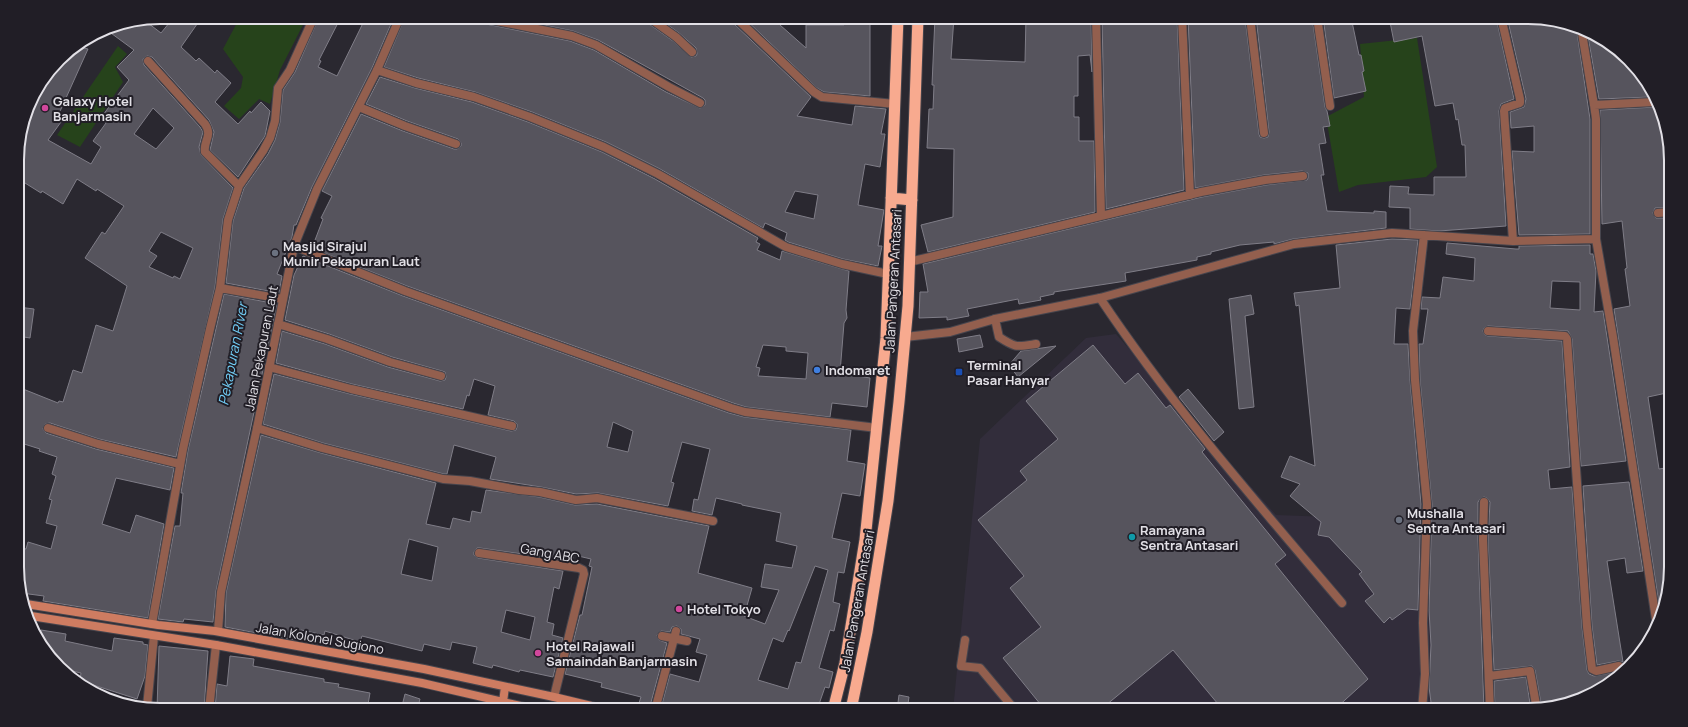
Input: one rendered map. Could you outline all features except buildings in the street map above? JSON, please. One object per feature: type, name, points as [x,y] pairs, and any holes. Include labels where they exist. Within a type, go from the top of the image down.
[{"type":"highway","name":"Jalan Pangeran Antasari","points":[[835,703],[845,663],[865,540],[886,338],[898,24]]},
{"type":"highway","name":"Jalan Pangeran Antasari","points":[[852,703],[867,632],[888,501],[899,402],[905,337],[909,262],[918,24]]},
{"type":"highway","points":[[891,198],[912,200]]},
{"type":"main road","name":"Jalan Kolonel Sugiono","points":[[30,605],[155,624],[216,631],[399,664],[581,703]]},
{"type":"main road","name":"Jalan Kolonel Sugiono","points":[[33,616],[156,637],[215,645],[396,678],[507,703]]},
{"type":"main road","points":[[396,678],[399,664]]},
{"type":"main road","points":[[503,702],[505,687]]},
{"type":"street","points":[[155,624],[180,464],[220,288],[228,220],[239,186],[268,142],[275,122],[278,88],[290,70],[311,24]]},
{"type":"street","name":"Jalan Pekapuran Laut","points":[[216,631],[221,592],[257,428],[282,299],[294,246],[317,189],[378,70],[397,24]]},
{"type":"street","points":[[512,24],[572,36],[596,44],[669,87],[700,103]]},
{"type":"street","points":[[658,24],[676,37],[692,52]]},
{"type":"street","points":[[742,24],[814,92],[822,97],[895,104]]},
{"type":"street","points":[[1096,24],[1101,216]]},
{"type":"street","points":[[1182,24],[1190,195]]},
{"type":"street","points":[[1251,24],[1264,133]]},
{"type":"street","points":[[1317,24],[1330,106]]},
{"type":"street","points":[[1503,24],[1520,99],[1520,103],[1508,106],[1504,111],[1513,241]]},
{"type":"street","points":[[1582,35],[1596,119],[1596,239],[1613,337],[1655,617]]},
{"type":"street","points":[[148,61],[205,124],[209,135],[204,148],[205,152],[239,186]]},
{"type":"street","points":[[378,70],[416,83],[474,97],[530,117],[604,148],[658,174],[786,247],[842,264],[888,274]]},
{"type":"street","points":[[1594,105],[1651,102]]},
{"type":"street","points":[[359,107],[405,126],[456,144]]},
{"type":"street","points":[[909,262],[1190,195],[1265,180],[1303,176]]},
{"type":"street","points":[[1658,213],[1664,212]]},
{"type":"street","points":[[905,337],[950,332],[995,319],[1100,298],[1294,244],[1392,233],[1513,241],[1596,239]]},
{"type":"street","points":[[1423,703],[1425,674],[1423,622],[1427,504],[1415,380],[1414,331],[1424,235]]},
{"type":"street","points":[[294,246],[404,291],[731,408],[752,413],[877,428]]},
{"type":"street","points":[[220,288],[282,299]]},
{"type":"street","points":[[1100,298],[1123,333],[1229,471],[1342,602]]},
{"type":"street","points":[[995,319],[999,337],[1012,345],[1017,347],[1036,344]]},
{"type":"street","points":[[278,324],[327,339],[383,360],[441,376]]},
{"type":"street","points":[[1488,331],[1565,336],[1567,339],[1587,627],[1592,669],[1596,671],[1620,667]]},
{"type":"street","points":[[269,367],[351,389],[512,426]]},
{"type":"street","points":[[48,428],[98,444],[180,464]]},
{"type":"street","points":[[257,428],[322,448],[443,478],[540,492],[576,500],[597,498],[712,521]]},
{"type":"street","points":[[1484,502],[1483,540],[1490,703]]},
{"type":"street","name":"Gang ABC","points":[[479,553],[579,568],[583,570],[584,574],[554,696]]},
{"type":"street","points":[[662,636],[675,635],[687,642]]},
{"type":"street","points":[[657,703],[675,635]]},
{"type":"street","points":[[148,702],[156,637]]},
{"type":"street","points":[[965,640],[960,664],[961,666],[980,668],[1009,703]]},
{"type":"street","points":[[210,703],[215,645]]},
{"type":"street","points":[[1489,676],[1526,670],[1530,671],[1536,703]]},
{"type":"shaded area","name":"Ramayana Sentra Antasari","points":[[1116,334],[1276,515],[1357,518],[1356,532],[1441,543],[1452,703],[954,703],[980,439],[1086,338]]},
{"type":"green space","points":[[236,24],[303,24],[280,70],[270,104],[259,99],[239,119],[224,106],[241,88],[243,77],[223,49]]},
{"type":"green space","points":[[1417,38],[1437,167],[1426,177],[1358,185],[1339,192],[1326,117],[1364,97],[1360,44]]},
{"type":"green space","points":[[118,46],[127,54],[115,67],[123,82],[80,147],[57,135]]},
{"type":"place","name":"Galaxy Hotel Banjarmasin","points":[[45,108]]},
{"type":"place","name":"Masjid Sirajul Munir Pekapuran Laut","points":[[275,253]]},
{"type":"place","name":"Indomaret","points":[[817,370]]},
{"type":"place","name":"Terminal Pasar Hanyar","points":[[959,372]]},
{"type":"place","name":"Mushalla Sentra Antasari","points":[[1399,520]]},
{"type":"place","name":"Ramayana Sentra Antasari","points":[[1132,537]]},
{"type":"place","name":"Hotel Tokyo","points":[[679,609]]},
{"type":"place","name":"Hotel Rajawali Samaindah Banjarmasin","points":[[538,653]]},
{"type":"water label","name":"Pekapuran River","points":[[233,354]]}]
